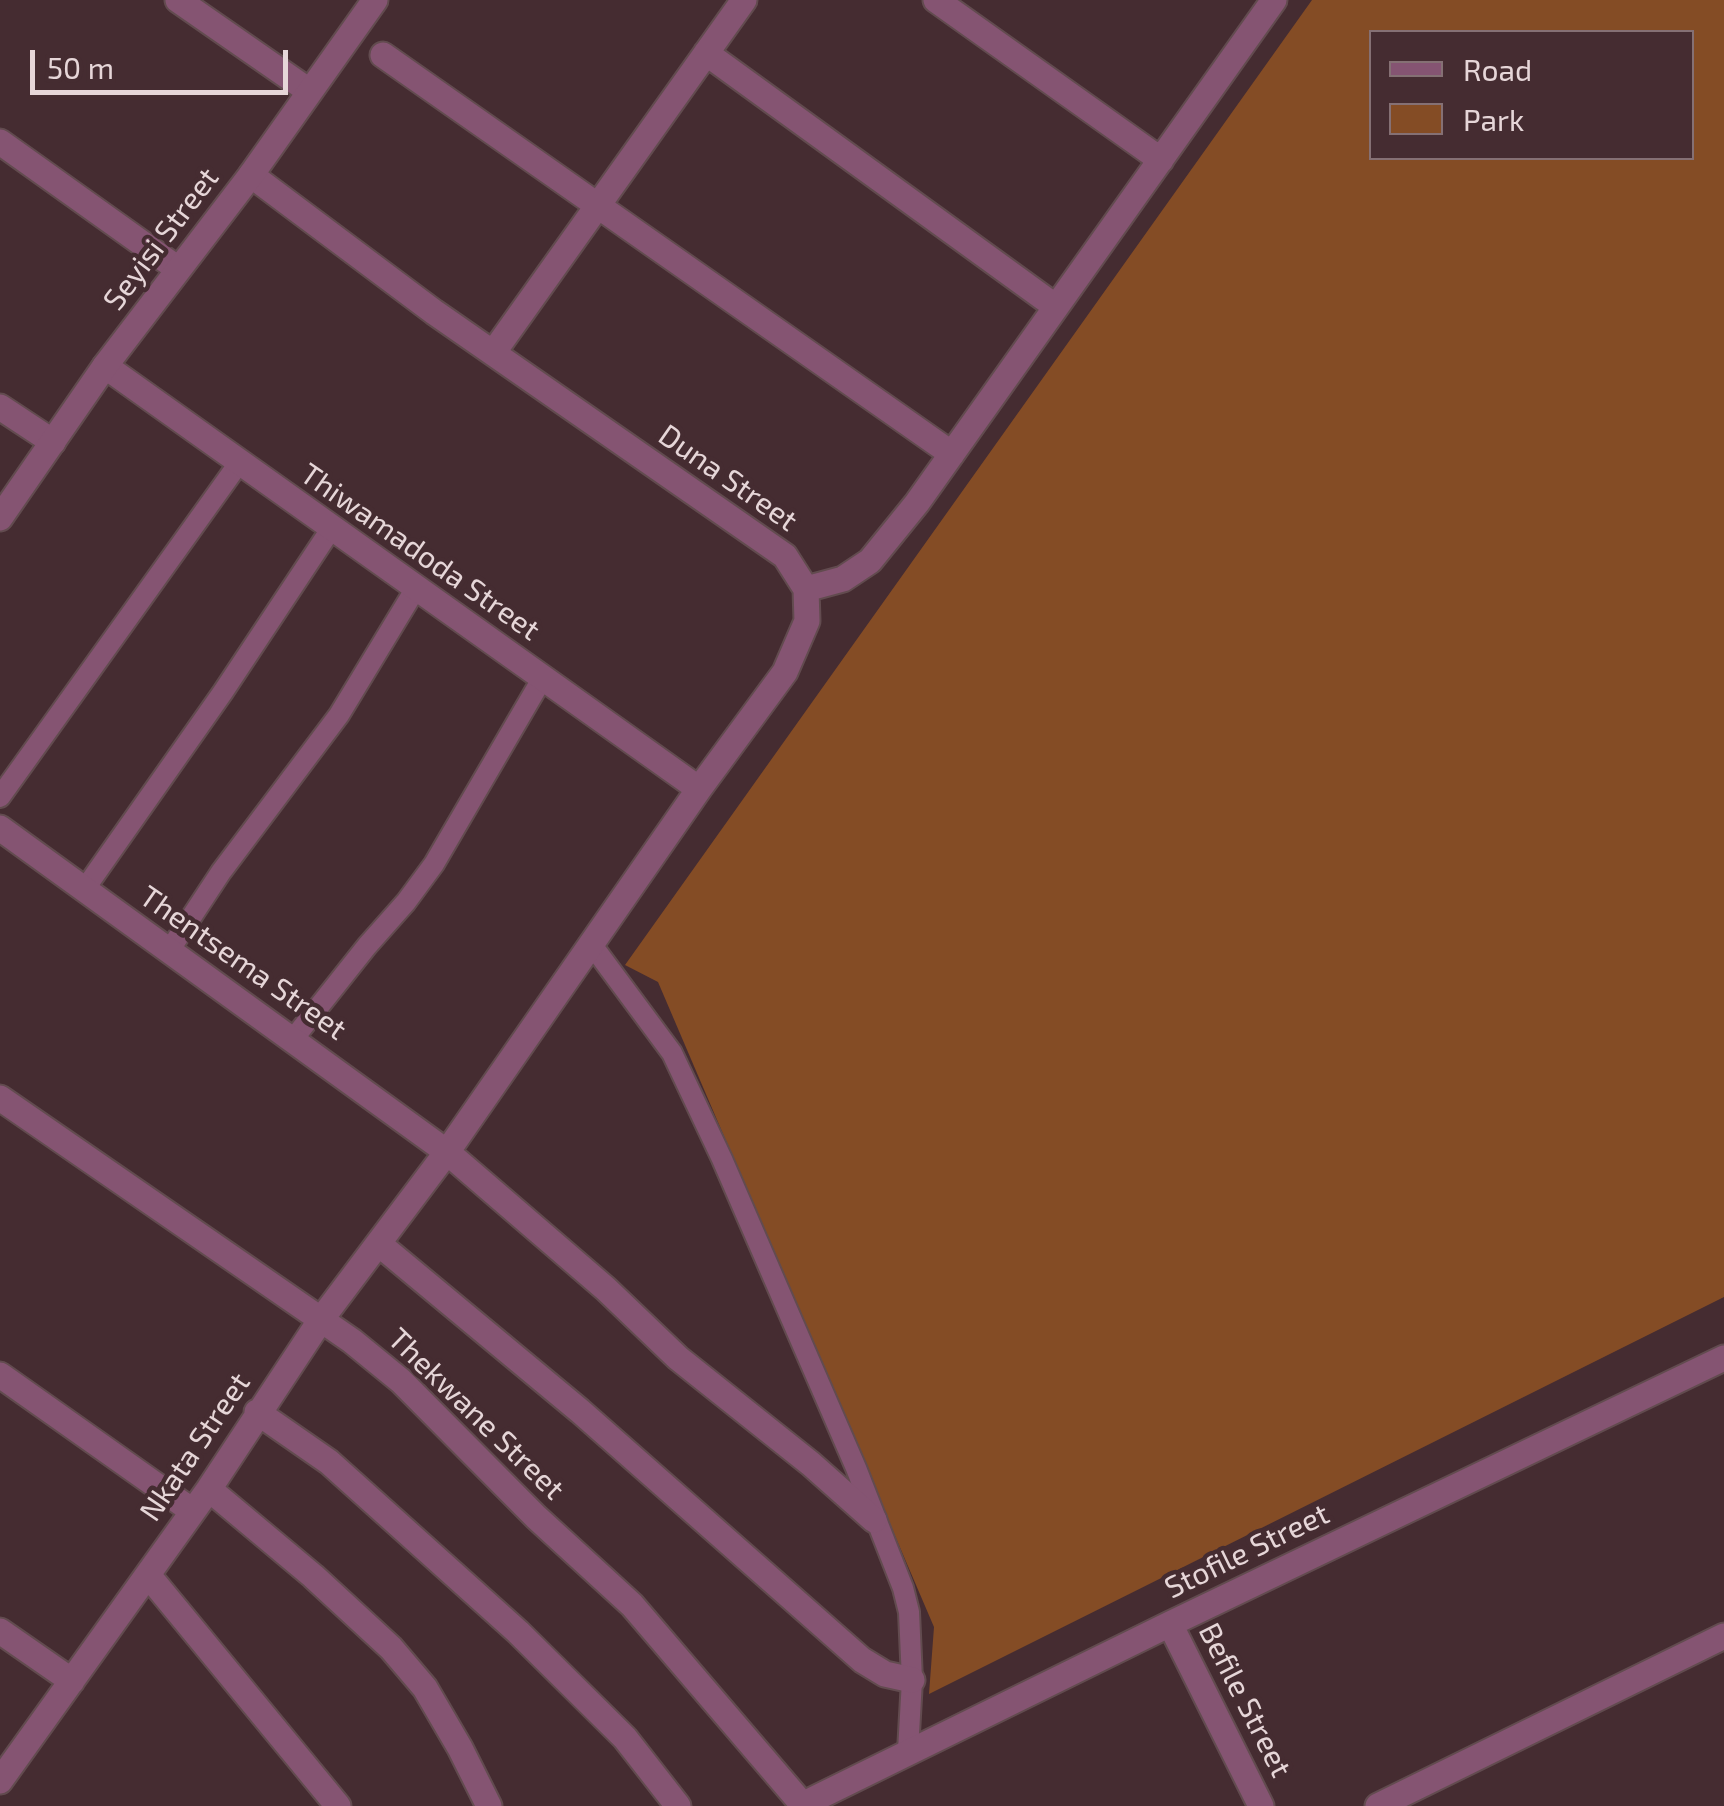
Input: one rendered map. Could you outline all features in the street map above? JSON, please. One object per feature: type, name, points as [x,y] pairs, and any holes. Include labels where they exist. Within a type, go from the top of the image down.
[{"type":"street","points":[[178,0],[309,92]]},
{"type":"street","name":"Seyisi Street","points":[[0,518],[105,366],[251,175],[374,0]]},
{"type":"street","points":[[493,353],[744,0]]},
{"type":"street","points":[[936,0],[1161,160]]},
{"type":"street","points":[[447,1152],[785,672],[807,621],[806,589],[843,579],[870,560],[918,503],[1161,160],[1261,4]]},
{"type":"street","points":[[706,53],[1056,307]]},
{"type":"street","points":[[382,55],[952,454]]},
{"type":"street","points":[[0,142],[178,269]]},
{"type":"street","name":"Duna Street","points":[[251,175],[493,353],[785,556],[806,589]]},
{"type":"street","name":"Thiwamadoda Street","points":[[105,366],[699,789]]},
{"type":"street","points":[[0,406],[53,442]]},
{"type":"street","name":"Thentsema Street","points":[[0,828],[447,1152],[606,1289],[678,1358],[811,1464],[874,1520]]},
{"type":"street","name":"Thekwane Street","points":[[0,1098],[352,1341],[401,1381],[536,1517],[632,1605],[801,1805]]},
{"type":"street","name":"Nkata Street","points":[[0,1781],[209,1489],[320,1321],[447,1152]]},
{"type":"street","points":[[379,1244],[580,1410],[862,1660],[886,1674],[912,1680]]},
{"type":"street","name":"Stofile Street","points":[[801,1805],[1724,1358]]},
{"type":"street","points":[[0,1375],[191,1510]]},
{"type":"street","points":[[257,1412],[329,1462],[518,1632],[625,1738],[678,1806]]},
{"type":"street","points":[[209,1489],[392,1648],[424,1688],[460,1748],[488,1806]]},
{"type":"street","points":[[148,1575],[338,1806]]},
{"type":"street","name":"Befile Street","points":[[1170,1624],[1261,1806]]},
{"type":"street","points":[[0,1631],[72,1681]]},
{"type":"street","points":[[1378,1806],[1724,1636]]},
{"type":"lane","points":[[0,797],[238,463]]},
{"type":"lane","points":[[84,890],[331,530]]},
{"type":"lane","points":[[170,951],[221,872],[339,715],[416,588]]},
{"type":"lane","points":[[294,1038],[434,864],[542,679]]},
{"type":"lane","points":[[592,945],[672,1053],[856,1468],[903,1588],[912,1639],[908,1751]]},
{"type":"green space","points":[[1312,0],[1724,0],[1724,1297],[929,1694],[934,1627],[658,982],[625,965]]}]
